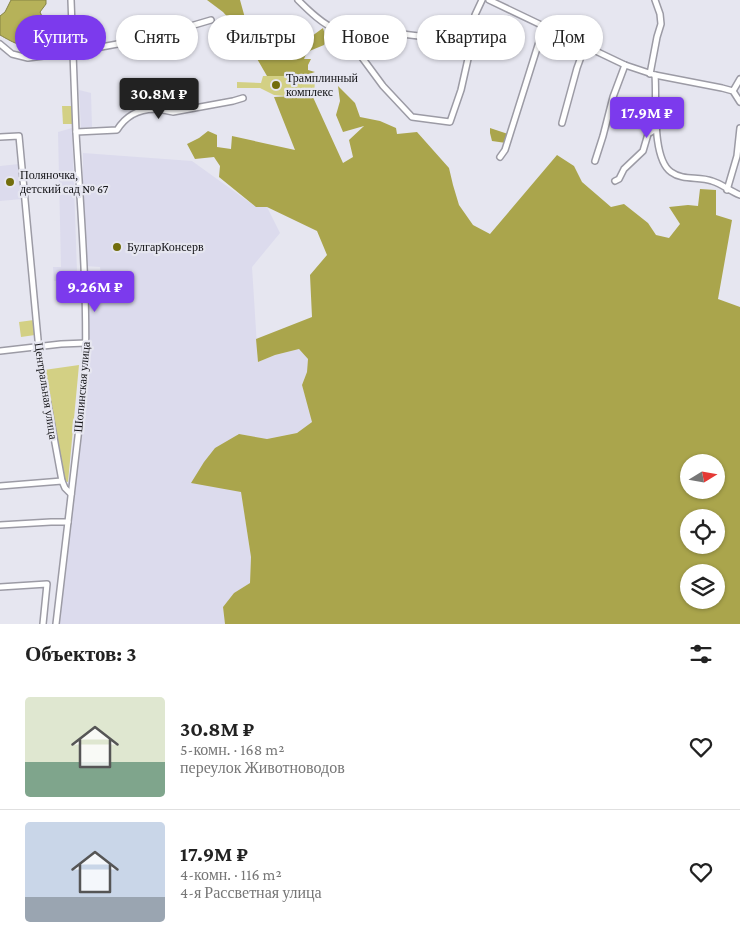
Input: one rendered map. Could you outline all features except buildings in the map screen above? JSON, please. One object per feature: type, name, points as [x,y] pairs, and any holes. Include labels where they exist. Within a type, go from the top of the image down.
[{"type":"street","name":"Шопинская улица","points":[[71,0],[72,15]]},
{"type":"street","points":[[298,0],[324,22]]},
{"type":"street","points":[[475,15],[482,0]]},
{"type":"street","points":[[489,0],[535,22]]},
{"type":"street","points":[[655,0],[662,24],[657,38],[653,75],[657,143],[661,157],[666,167],[672,173],[684,177],[711,180],[727,190],[740,194]]},
{"type":"street","points":[[106,46],[150,38],[208,21]]},
{"type":"street","points":[[0,44],[15,55]]},
{"type":"street","points":[[500,157],[505,150],[535,55]]},
{"type":"street","points":[[603,55],[653,75],[733,91],[740,102]]},
{"type":"street","name":"Шопинская улица","points":[[56,624],[85,377],[84,246],[76,132],[74,60]]},
{"type":"street","points":[[364,60],[383,86],[412,118],[450,122],[461,90],[468,60]]},
{"type":"street","points":[[562,123],[580,60]]},
{"type":"street","points":[[595,161],[604,136],[613,97],[625,65]]},
{"type":"street","points":[[733,91],[740,79]]},
{"type":"street","points":[[76,132],[118,130],[122,122],[131,114],[142,111],[164,110],[173,112],[243,98]]},
{"type":"street","points":[[727,190],[736,156],[740,128]]},
{"type":"street","points":[[615,181],[619,179],[624,169],[643,151],[648,134],[656,129]]},
{"type":"street","name":"Центральная улица","points":[[0,138],[19,136],[42,378],[62,481],[65,488],[71,494]]},
{"type":"street","points":[[0,351],[86,343]]},
{"type":"street","points":[[0,486],[62,481]]},
{"type":"street","points":[[0,525],[68,522]]},
{"type":"street","points":[[0,587],[47,584],[43,624]]},
{"type":"shaded area","points":[[11,0],[46,0],[46,4],[40,12],[42,15],[15,15],[15,42],[0,35],[0,16],[5,12]]},
{"type":"shaded area","points":[[207,0],[240,0],[244,15],[226,15]]},
{"type":"shaded area","points":[[323,28],[324,31],[324,45],[314,49],[314,35]]},
{"type":"shaded area","points":[[258,60],[310,60],[308,70],[315,72],[303,76],[267,76]]},
{"type":"shaded area","name":"Трамплинный комплекс","points":[[263,76],[292,76],[315,80],[314,95],[296,97],[274,95],[260,88],[237,88],[237,82],[261,83]]},
{"type":"shaded area","points":[[338,86],[355,103],[360,117],[380,121],[396,128],[397,134],[417,132],[449,168],[459,205],[473,225],[490,234],[557,155],[574,166],[582,182],[611,207],[624,204],[648,223],[656,235],[669,238],[680,224],[669,207],[698,206],[700,189],[716,190],[716,215],[732,220],[718,299],[740,307],[740,624],[225,624],[223,607],[234,593],[250,583],[251,557],[241,492],[191,483],[215,448],[239,434],[267,439],[297,433],[312,422],[302,385],[307,372],[308,359],[299,349],[275,355],[258,362],[256,339],[312,317],[310,275],[327,255],[317,231],[267,207],[256,207],[219,177],[220,166],[214,157],[195,159],[187,144],[208,131],[217,135],[217,147],[231,149],[232,136],[295,150],[274,97],[312,95],[343,163],[353,157],[349,140],[364,126],[343,132],[336,115],[340,101]]},
{"type":"shaded area","points":[[79,90],[91,93],[92,127],[81,128]]},
{"type":"shaded area","points":[[62,106],[72,106],[73,124],[63,124]]},
{"type":"shaded area","points":[[72,128],[78,301],[64,301],[64,281],[54,281],[53,267],[61,267],[58,132]]},
{"type":"shaded area","points":[[490,128],[508,134],[506,143],[492,141]]},
{"type":"shaded area","points":[[83,153],[192,161],[256,207],[267,207],[280,233],[252,267],[258,362],[275,355],[299,349],[308,359],[307,372],[302,385],[313,421],[297,433],[267,439],[238,434],[192,482],[241,491],[251,557],[250,583],[234,593],[223,607],[225,624],[56,624],[87,341],[83,275],[101,275],[100,267],[83,266]]},
{"type":"shaded area","name":"Поляночка, детский сад № 67","points":[[19,164],[22,199],[0,201],[0,166]]},
{"type":"shaded area","points":[[34,320],[35,335],[21,337],[19,322]]},
{"type":"shaded area","points":[[79,365],[68,482],[64,481],[44,370]]},
{"type":"place","name":"Трамплинный комплекс","points":[[276,85]]},
{"type":"place","name":"Поляночка, детский сад № 67","points":[[10,182]]},
{"type":"place","name":"БулгарКонсерв","points":[[117,247]]}]
